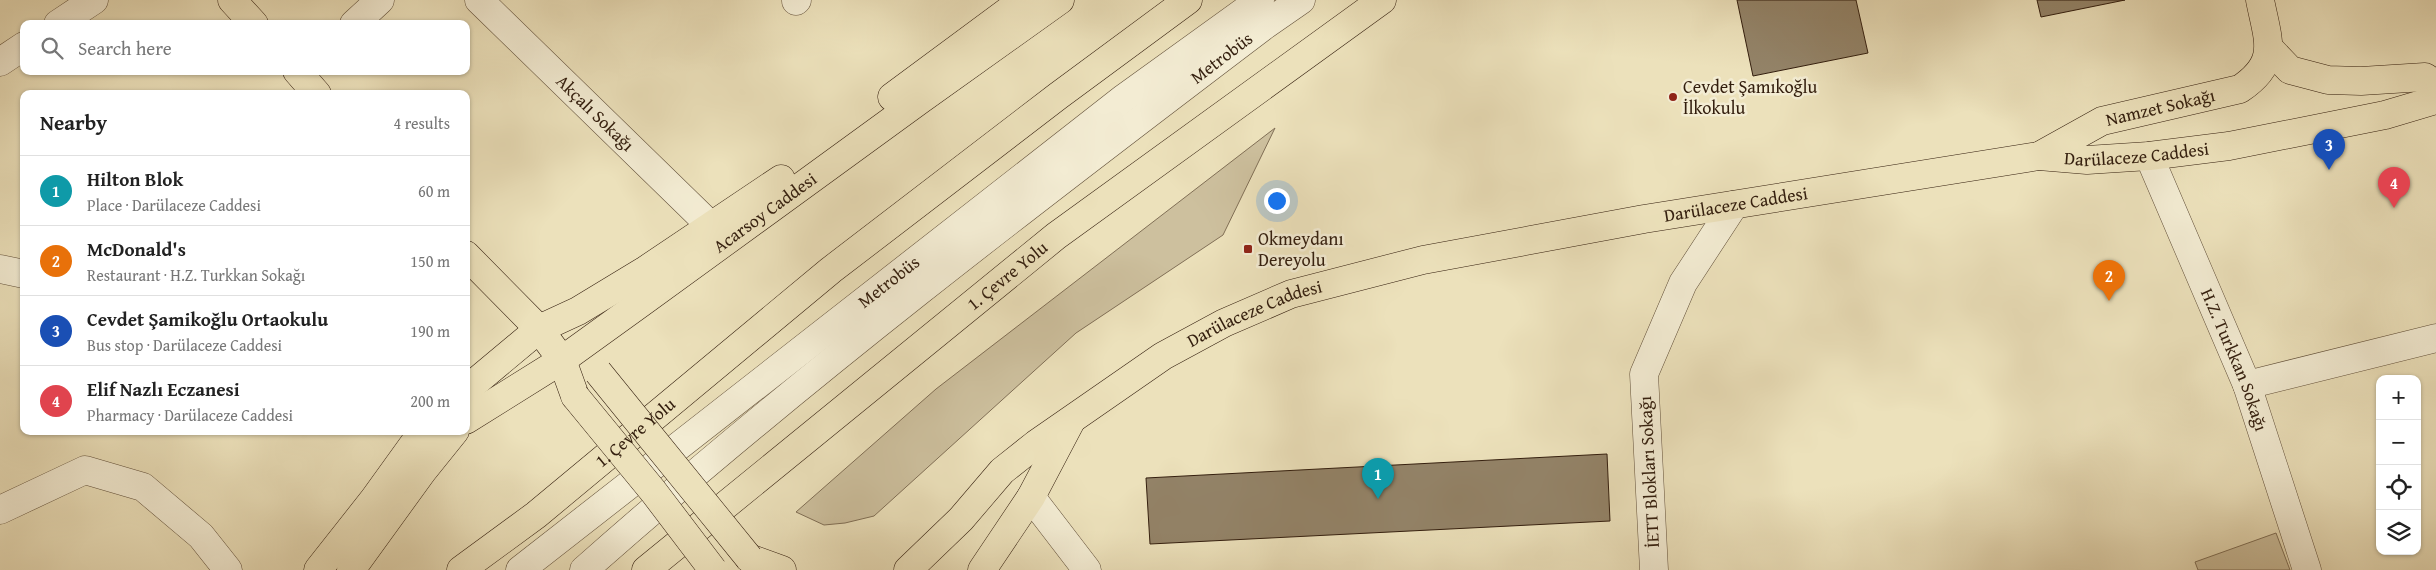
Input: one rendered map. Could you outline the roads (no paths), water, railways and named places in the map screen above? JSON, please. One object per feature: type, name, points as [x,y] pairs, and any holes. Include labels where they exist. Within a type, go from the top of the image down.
[{"type":"main road","points":[[232,0],[250,20]]},
{"type":"main road","name":"Acarsoy Caddesi","points":[[470,418],[562,360],[719,234],[772,186],[1023,0]]},
{"type":"main road","name":"Acarsoy Caddesi","points":[[470,387],[539,329],[586,306],[719,234],[1060,0]]},
{"type":"main road","name":"1. Çevre Yolu","points":[[461,570],[536,515],[831,270],[1188,0]]},
{"type":"main road","name":"1. Çevre Yolu","points":[[646,570],[1056,236],[1382,0]]},
{"type":"main road","points":[[2260,0],[2270,49],[2290,70],[2328,80],[2361,81],[2425,77],[2436,84]]},
{"type":"main road","name":"Namzet Sokağı","points":[[2039,156],[2102,121],[2240,89],[2255,78],[2262,69],[2270,49]]},
{"type":"main road","points":[[300,75],[314,90]]},
{"type":"main road","name":"Darülaceze Caddesi","points":[[908,570],[935,545],[1002,471],[1036,444],[1163,356],[1224,323],[1291,294],[1423,260],[1644,219],[2039,156],[2087,160],[2148,156],[2229,146],[2385,115],[2436,100]]},
{"type":"main road","points":[[470,259],[539,329],[562,360],[575,396],[653,491],[713,570]]},
{"type":"main road","points":[[562,360],[598,372],[753,564],[782,570]]},
{"type":"main road","name":"Darülaceze Caddesi","points":[[982,570],[1031,497],[1071,421]]},
{"type":"main road","points":[[318,570],[374,499],[420,435]]},
{"type":"main road","points":[[351,570],[422,472],[452,435]]},
{"type":"main road","points":[[1002,471],[1031,497]]},
{"type":"main road","points":[[890,570],[935,545]]},
{"type":"street","points":[[64,20],[94,0]]},
{"type":"street","points":[[358,20],[380,0]]},
{"type":"street","name":"Akçalı Sokağı","points":[[479,0],[719,234]]},
{"type":"street","name":"Metrobüs","points":[[520,570],[1124,98],[1260,0]]},
{"type":"street","name":"Metrobüs","points":[[584,570],[641,518],[813,374],[950,265],[1265,25],[1301,0]]},
{"type":"street","points":[[0,62],[20,49]]},
{"type":"street","name":"H.Z. Turkkan Sokağı","points":[[2148,156],[2247,386],[2307,570]]},
{"type":"street","name":"İETT Blokları Sokağı","points":[[1654,570],[1644,374],[1684,283],[1734,205]]},
{"type":"street","points":[[0,269],[20,273]]},
{"type":"street","points":[[2247,386],[2436,338]]},
{"type":"street","points":[[0,510],[85,470],[143,487],[201,536],[228,570]]},
{"type":"street","points":[[1031,497],[1087,570]]},
{"type":"place","name":"Cevdet Şamıkoğlu İlkokulu","points":[[1673,97]]},
{"type":"place","name":"Cevdet Şamikoğlu Ortaokulu","points":[[2329,170]]},
{"type":"place","name":"Elif Nazlı Eczanesi","points":[[2394,208]]},
{"type":"place","name":"Okmeydanı Dereyolu","points":[[1248,249]]},
{"type":"place","name":"McDonald's","points":[[2109,301]]},
{"type":"place","name":"Hilton Blok","points":[[1378,499]]}]
